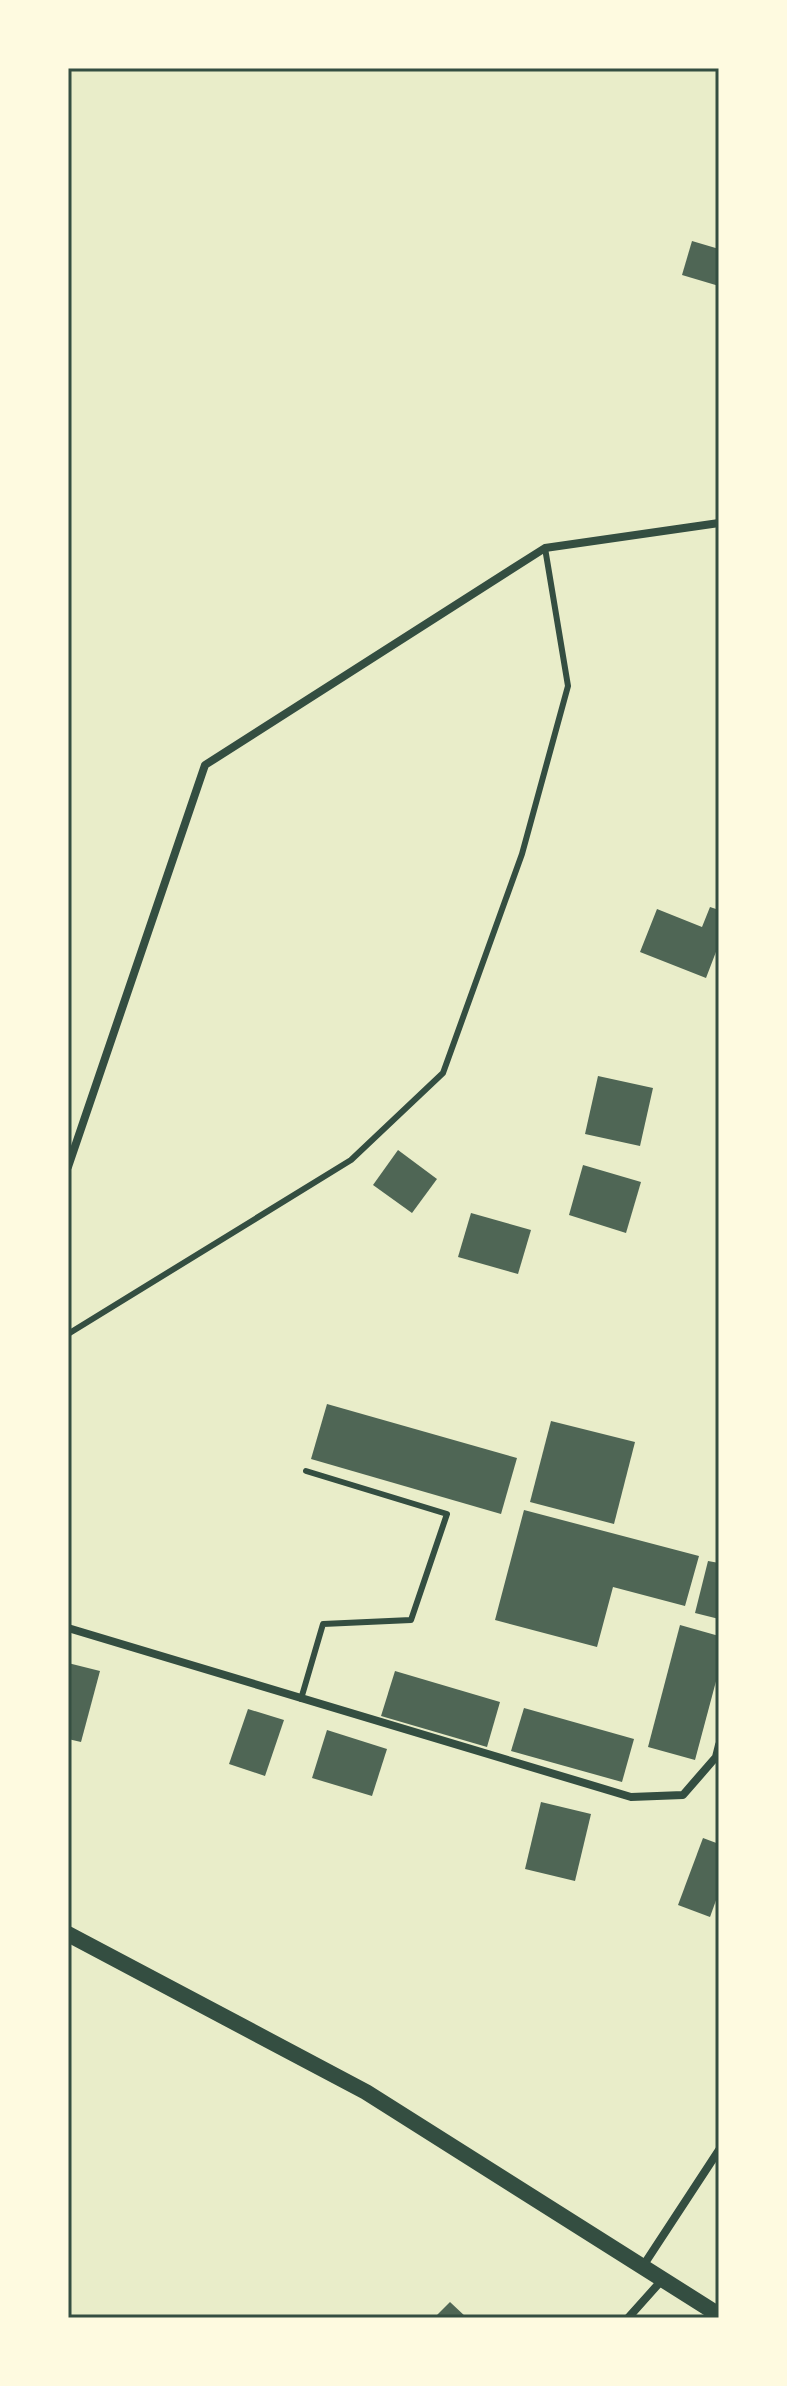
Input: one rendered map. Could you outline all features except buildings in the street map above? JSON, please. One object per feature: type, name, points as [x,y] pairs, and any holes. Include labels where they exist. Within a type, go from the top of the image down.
[{"type":"main road","points":[[68,1934],[366,2092],[719,2315]]},
{"type":"street","points":[[68,1167],[205,765],[545,548],[719,523]]},
{"type":"street","points":[[68,1628],[631,1797],[683,1795],[716,1757],[719,1745]]},
{"type":"street","points":[[643,2266],[719,2150]]},
{"type":"street","points":[[628,2318],[663,2279]]},
{"type":"lane","points":[[68,1334],[351,1160],[443,1073],[522,854],[568,686],[545,548]]},
{"type":"lane","points":[[301,1699],[323,1624],[411,1620],[447,1514],[306,1471]]}]
